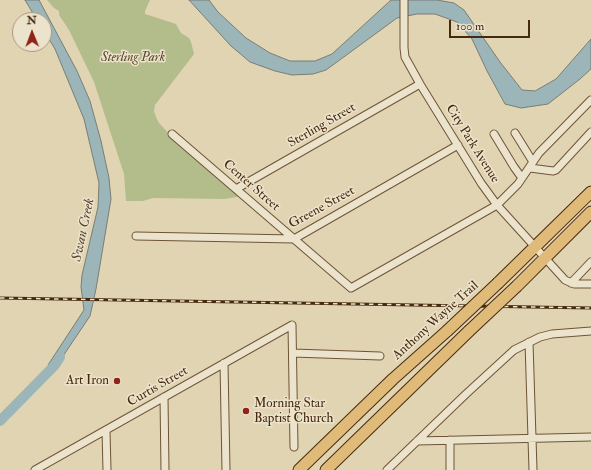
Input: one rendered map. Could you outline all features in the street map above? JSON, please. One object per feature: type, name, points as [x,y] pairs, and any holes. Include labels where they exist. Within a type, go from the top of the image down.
[{"type":"highway","name":"Anthony Wayne Trail","points":[[298,470],[393,379],[447,331],[536,247],[591,192]]},
{"type":"highway","points":[[326,470],[517,286],[591,212]]},
{"type":"street","name":"City Park Avenue","points":[[404,0],[405,57],[420,84],[496,205],[568,281]]},
{"type":"street","name":"Sterling Street","points":[[236,189],[420,84]]},
{"type":"street","points":[[496,205],[518,184],[539,153],[591,100]]},
{"type":"street","points":[[515,133],[532,165],[553,172],[591,132]]},
{"type":"street","name":"Center Street","points":[[172,134],[351,288],[496,205]]},
{"type":"street","points":[[494,134],[522,178]]},
{"type":"street","name":"Greene Street","points":[[136,236],[294,239],[458,145]]},
{"type":"street","points":[[568,281],[591,262]]},
{"type":"street","points":[[568,281],[579,284],[591,284]]},
{"type":"street","name":"Curtis Street","points":[[35,470],[292,325],[293,353]]},
{"type":"street","points":[[387,470],[508,355],[529,342],[552,334],[591,331]]},
{"type":"street","points":[[529,342],[533,470]]},
{"type":"street","points":[[294,447],[293,353],[380,356]]},
{"type":"street","points":[[224,363],[226,470]]},
{"type":"street","points":[[164,397],[165,470]]},
{"type":"street","points":[[106,430],[107,470]]},
{"type":"street","points":[[417,441],[591,437]]},
{"type":"street","points":[[450,440],[450,470]]},
{"type":"green space","name":"Sterling Park","points":[[47,0],[150,0],[145,14],[176,24],[181,33],[189,38],[194,54],[155,105],[154,111],[156,117],[159,123],[173,138],[241,195],[224,199],[153,198],[143,201],[126,201],[124,174],[94,82],[69,30],[59,15],[59,11]]},
{"type":"water","points":[[25,0],[39,0],[45,12],[32,12]]},
{"type":"water","points":[[189,0],[209,0],[218,12],[246,38],[270,53],[290,61],[315,61],[332,54],[391,0],[437,0],[454,3],[464,10],[500,62],[522,90],[535,91],[556,79],[591,39],[591,69],[548,104],[521,108],[505,104],[472,39],[457,22],[435,14],[417,14],[397,18],[326,70],[313,74],[292,75],[275,71],[250,62],[231,46]]},
{"type":"water","points":[[52,24],[77,71],[90,101],[109,178],[111,199],[90,316],[55,368],[48,365],[84,310],[81,287],[82,275],[98,207],[99,183],[84,119],[52,44]]},
{"type":"waterway","name":"Swan Creek","points":[[0,421],[55,365],[60,357]]},
{"type":"railway","points":[[0,298],[591,308]]},
{"type":"place","name":"Art Iron","points":[[117,381]]},
{"type":"place","name":"Morning Star Baptist Church","points":[[246,411]]}]
